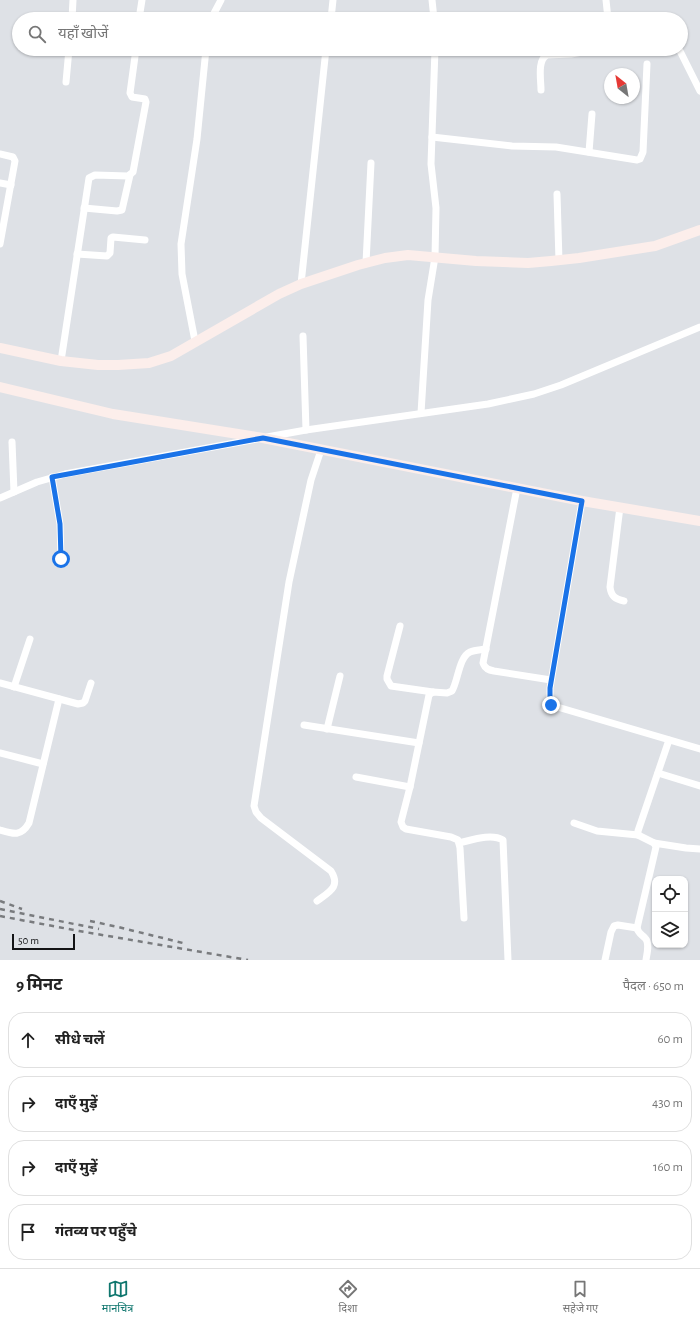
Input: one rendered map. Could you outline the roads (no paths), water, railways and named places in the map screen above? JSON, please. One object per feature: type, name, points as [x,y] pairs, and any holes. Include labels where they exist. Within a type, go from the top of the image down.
[{"type":"street","points":[[73,12],[74,0]]},
{"type":"street","points":[[140,12],[142,0]]},
{"type":"street","points":[[214,12],[220,0]]},
{"type":"street","points":[[332,12],[333,0]]},
{"type":"street","points":[[432,0],[433,12]]},
{"type":"street","points":[[606,0],[607,12]]},
{"type":"street","points":[[66,82],[68,56]]},
{"type":"street","points":[[84,208],[117,211],[122,210],[130,175],[133,172],[146,102],[145,99],[132,97],[130,93],[135,56]]},
{"type":"street","points":[[195,341],[182,274],[181,244],[197,139],[205,56]]},
{"type":"street","points":[[301,284],[325,56]]},
{"type":"street","points":[[421,413],[428,300],[435,257],[436,208],[431,174],[435,56]]},
{"type":"street","points":[[541,90],[541,62],[544,56]]},
{"type":"street","points":[[682,56],[700,91]]},
{"type":"street","points":[[432,137],[512,146],[556,147],[637,160],[640,159],[642,156],[647,64]]},
{"type":"street","points":[[588,152],[592,114]]},
{"type":"street","points":[[0,154],[13,157],[15,161],[0,244]]},
{"type":"street","points":[[366,263],[371,162]]},
{"type":"street","points":[[61,361],[89,178],[91,176],[130,175]]},
{"type":"street","points":[[0,183],[11,185]]},
{"type":"street","points":[[557,194],[559,260]]},
{"type":"street","points":[[0,348],[61,361],[118,365],[149,363],[171,356],[263,302],[301,284],[366,263],[397,256],[528,263],[559,260],[655,246],[700,230]]},
{"type":"street","points":[[77,254],[108,256],[113,237],[145,240]]},
{"type":"street","points":[[0,498],[52,477],[306,430],[488,404],[534,394],[561,385],[700,327]]},
{"type":"street","points":[[303,336],[306,430]]},
{"type":"street","points":[[0,387],[113,414],[263,438],[582,501],[700,522]]},
{"type":"street","points":[[12,442],[14,492]]},
{"type":"street","points":[[317,902],[334,887],[335,877],[331,871],[261,818],[256,812],[254,806],[289,582],[311,480],[321,450]]},
{"type":"street","points":[[52,477],[60,524],[61,559]]},
{"type":"street","points":[[517,488],[483,663],[488,670],[551,680]]},
{"type":"street","points":[[582,501],[551,680],[550,702],[554,706],[700,748]]},
{"type":"street","points":[[620,507],[610,592],[613,596],[624,601]]},
{"type":"street","points":[[400,626],[387,676],[388,682],[391,686],[447,693],[452,691],[466,654],[473,651],[486,649]]},
{"type":"street","points":[[14,687],[30,639]]},
{"type":"street","points":[[327,729],[340,676]]},
{"type":"street","points":[[0,683],[81,704],[85,701],[91,683]]},
{"type":"street","points":[[433,692],[429,695],[402,822],[403,827],[406,829],[451,837],[458,840],[464,918]]},
{"type":"street","points":[[0,830],[20,833],[25,830],[29,823],[59,699]]},
{"type":"street","points":[[304,725],[419,743]]},
{"type":"street","points":[[638,835],[638,831],[669,740]]},
{"type":"street","points":[[0,753],[43,764]]},
{"type":"street","points":[[658,773],[700,786]]},
{"type":"street","points":[[356,777],[410,787]]},
{"type":"street","points":[[574,823],[597,831],[638,835],[654,843],[686,848],[700,848]]},
{"type":"street","points":[[459,843],[476,839],[490,838],[503,840],[508,960]]},
{"type":"street","points":[[646,960],[648,943],[636,928],[656,847],[654,843]]},
{"type":"street","points":[[605,960],[611,932],[614,926],[636,928]]},
{"type":"railway","points":[[0,901],[22,909]]},
{"type":"railway","points":[[0,909],[99,929]]},
{"type":"railway","points":[[0,916],[248,960]]},
{"type":"railway","points":[[90,921],[183,943]]}]
